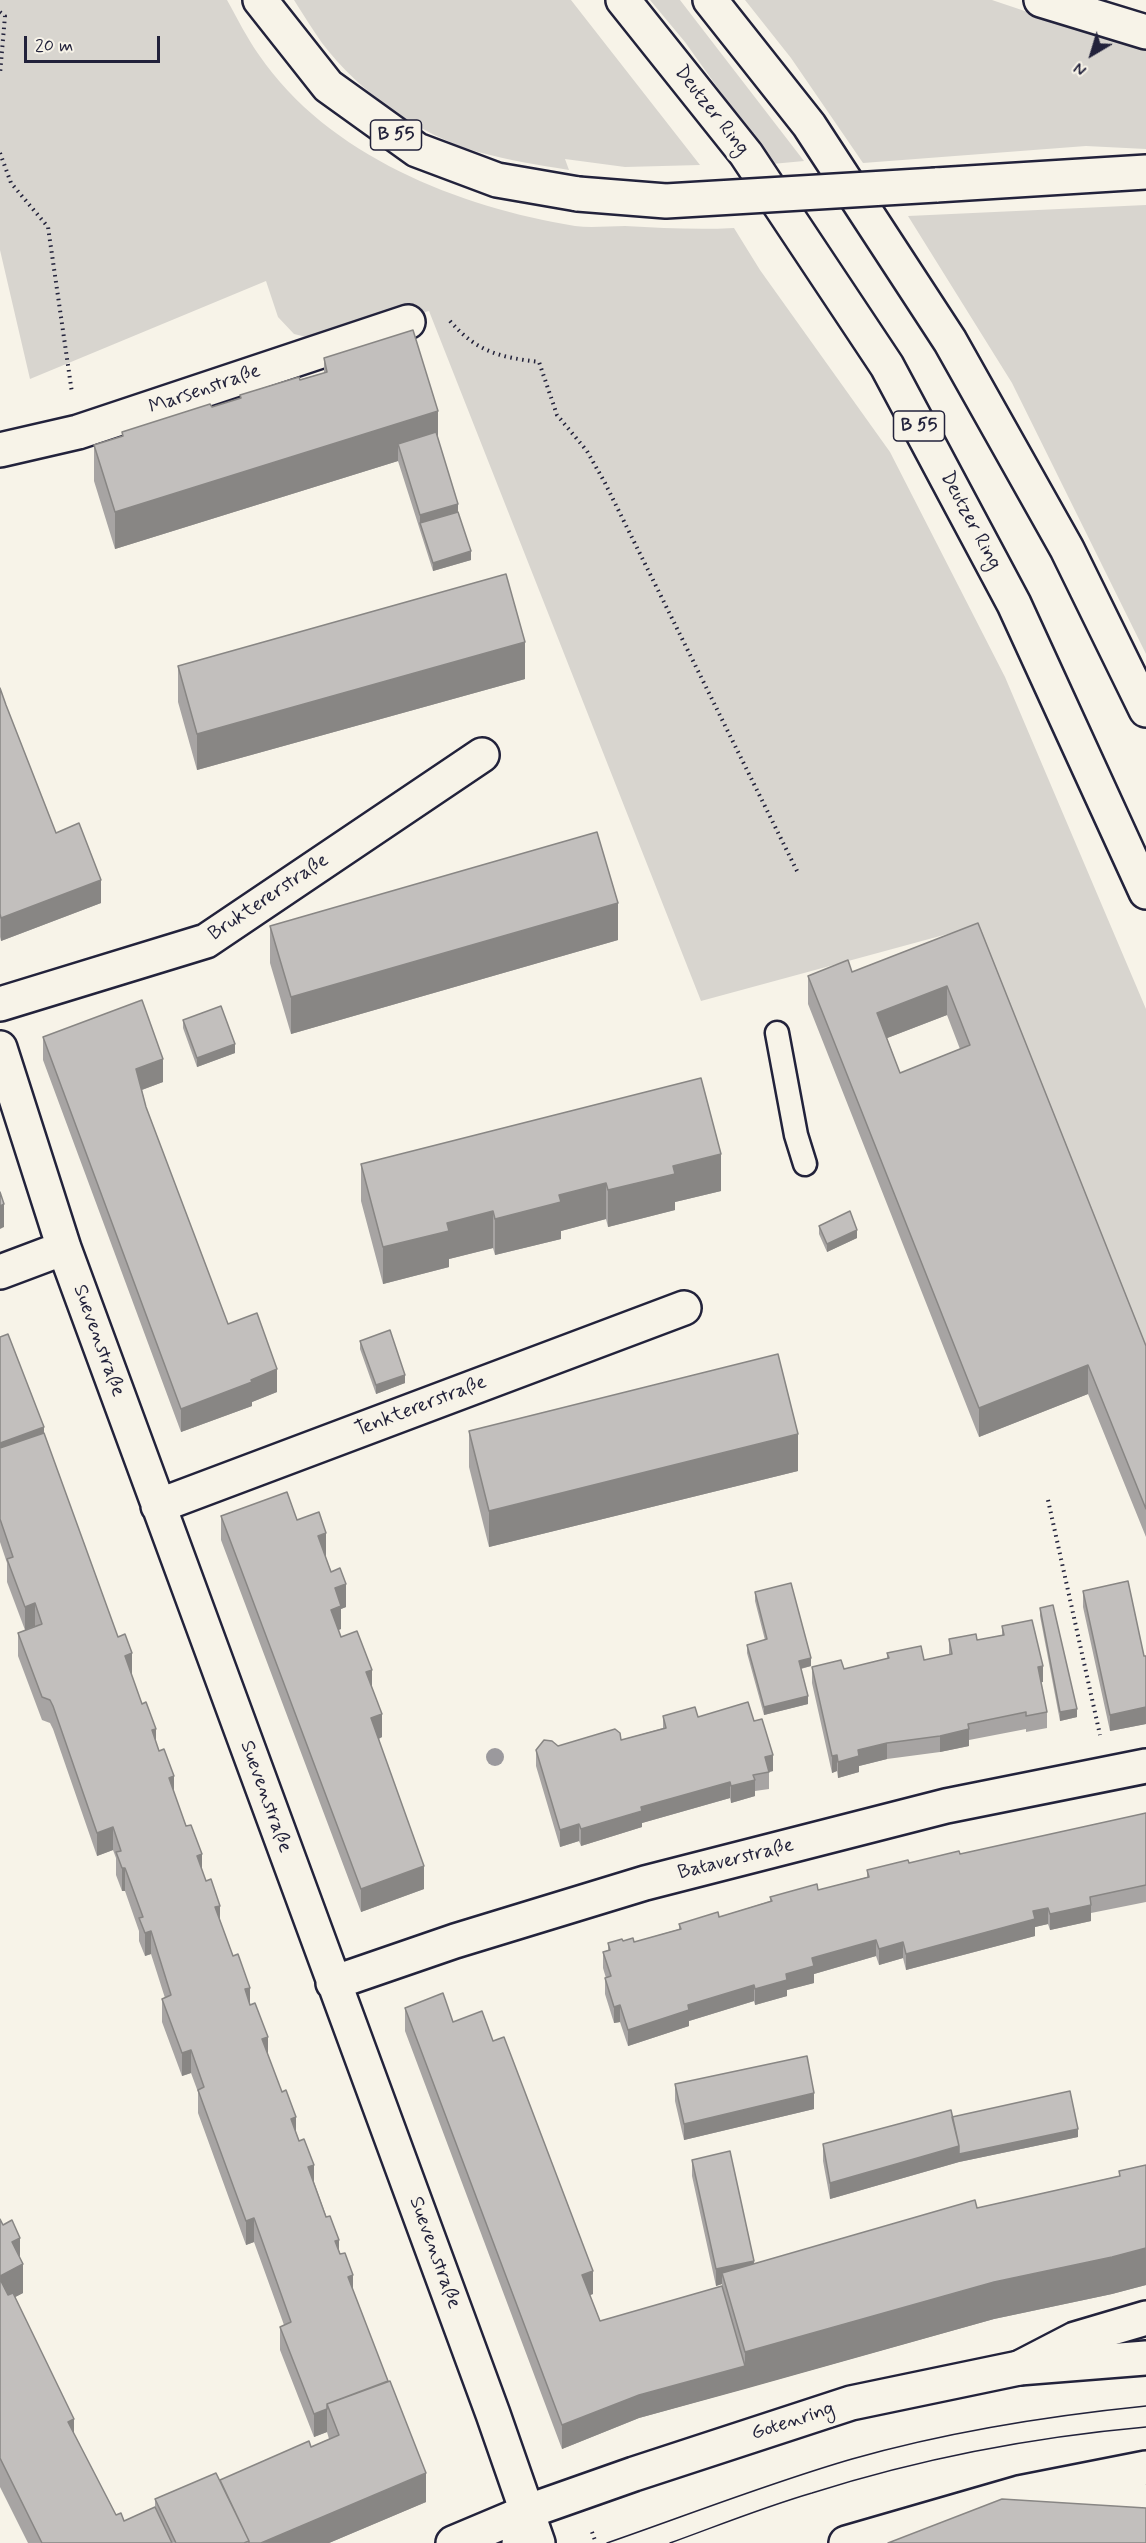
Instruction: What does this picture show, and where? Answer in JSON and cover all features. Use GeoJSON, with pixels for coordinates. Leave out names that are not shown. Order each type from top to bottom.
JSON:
{"type":"FeatureCollection","features":[{"type":"Feature","properties":{"kind":"main road","name":"B 55"},"geometry":{"type":"LineString","coordinates":[[260,0],[328,86],[417,150],[497,180],[578,194],[666,201],[1146,172]]}},
{"type":"Feature","properties":{"kind":"main road","name":"Deutzer Ring"},"geometry":{"type":"LineString","coordinates":[[623,0],[746,154],[887,366],[1014,604],[1146,892]]}},
{"type":"Feature","properties":{"kind":"main road"},"geometry":{"type":"LineString","coordinates":[[710,0],[809,125],[950,341],[1067,549],[1146,710]]}},
{"type":"Feature","properties":{"kind":"main road"},"geometry":{"type":"LineString","coordinates":[[1041,0],[1146,32]]}},
{"type":"Feature","properties":{"kind":"main road","name":"Marsenstraße"},"geometry":{"type":"LineString","coordinates":[[0,450],[78,432],[408,322]]}},
{"type":"Feature","properties":{"kind":"main road","name":"Bruktererstraße"},"geometry":{"type":"LineString","coordinates":[[0,1004],[206,941],[482,755]]}},
{"type":"Feature","properties":{"kind":"main road","name":"Suevenstraße"},"geometry":{"type":"LineString","coordinates":[[0,1048],[64,1248],[529,2511],[538,2543]]}},
{"type":"Feature","properties":{"kind":"main road"},"geometry":{"type":"LineString","coordinates":[[0,1272],[64,1248]]}},
{"type":"Feature","properties":{"kind":"main road","name":"Tenktererstraße"},"geometry":{"type":"LineString","coordinates":[[158,1506],[684,1308]]}},
{"type":"Feature","properties":{"kind":"main road","name":"Bataverstraße"},"geometry":{"type":"LineString","coordinates":[[333,1983],[455,1941],[645,1882],[946,1806],[1146,1766]]}},
{"type":"Feature","properties":{"kind":"main road"},"geometry":{"type":"LineString","coordinates":[[1020,2368],[1075,2339],[1146,2318]]}},
{"type":"Feature","properties":{"kind":"main road","name":"Gotenring"},"geometry":{"type":"LineString","coordinates":[[453,2543],[529,2511],[851,2403],[1020,2368],[1146,2358]]}},
{"type":"Feature","properties":{"kind":"main road"},"geometry":{"type":"LineString","coordinates":[[846,2543],[1019,2493],[1146,2468]]}},
{"type":"Feature","properties":{"kind":"main road"},"geometry":{"type":"LineString","coordinates":[[1019,2493],[1146,2501]]}},
{"type":"Feature","properties":{"kind":"main road"},"geometry":{"type":"LineString","coordinates":[[519,2543],[529,2511]]}},
{"type":"Feature","properties":{"kind":"lane"},"geometry":{"type":"LineString","coordinates":[[777,1033],[796,1136],[805,1164]]}},
{"type":"Feature","properties":{"kind":"path"},"geometry":{"type":"LineString","coordinates":[[0,12],[5,16],[0,74]]}},
{"type":"Feature","properties":{"kind":"path"},"geometry":{"type":"LineString","coordinates":[[0,153],[11,183],[48,227],[78,432]]}},
{"type":"Feature","properties":{"kind":"path"},"geometry":{"type":"LineString","coordinates":[[408,322],[440,310],[459,332],[482,349],[504,358],[539,362],[557,415],[587,451],[605,483],[797,871]]}},
{"type":"Feature","properties":{"kind":"path"},"geometry":{"type":"LineString","coordinates":[[1048,1500],[1108,1774]]}},
{"type":"Feature","properties":{"kind":"shaded area"},"geometry":{"type":"Polygon","coordinates":[[[0,0],[227,0],[259,55],[288,91],[321,122],[359,148],[399,171],[442,190],[486,205],[575,226],[734,228],[760,270],[890,452],[1005,677],[1146,1009],[1146,1351],[977,926],[701,1001],[429,311],[319,340],[294,334],[278,317],[266,281],[30,379],[0,250],[0,0]]]}},
{"type":"Feature","properties":{"kind":"shaded area"},"geometry":{"type":"Polygon","coordinates":[[[294,0],[571,0],[700,165],[625,167],[565,159],[569,170],[478,152],[456,144],[412,123],[372,95],[322,43],[294,0]]]}},
{"type":"Feature","properties":{"kind":"shaded area"},"geometry":{"type":"Polygon","coordinates":[[[650,0],[680,0],[804,161],[772,164],[685,42],[650,0]]]}},
{"type":"Feature","properties":{"kind":"shaded area"},"geometry":{"type":"Polygon","coordinates":[[[745,0],[992,0],[1102,37],[1146,47],[1146,149],[1086,146],[863,163],[791,58],[745,0]]]}},
{"type":"Feature","properties":{"kind":"shaded area"},"geometry":{"type":"Polygon","coordinates":[[[1146,205],[1146,654],[1012,383],[908,216],[1146,205]]]}},
{"type":"Feature","properties":{"kind":"building"},"geometry":{"type":"Polygon","coordinates":[[[413,330],[438,411],[115,512],[94,445],[123,436],[122,432],[210,404],[212,407],[241,398],[240,395],[299,377],[300,380],[327,372],[324,358],[413,330]]]}},
{"type":"Feature","properties":{"kind":"building"},"geometry":{"type":"Polygon","coordinates":[[[436,432],[458,504],[420,515],[398,444],[436,432]]]}},
{"type":"Feature","properties":{"kind":"building"},"geometry":{"type":"Polygon","coordinates":[[[458,512],[471,551],[433,563],[420,523],[458,512]]]}},
{"type":"Feature","properties":{"kind":"building"},"geometry":{"type":"Polygon","coordinates":[[[506,574],[525,642],[197,734],[178,666],[506,574]]]}},
{"type":"Feature","properties":{"kind":"building"},"geometry":{"type":"Polygon","coordinates":[[[0,688],[56,833],[79,823],[101,880],[1,918],[0,914],[0,688]]]}},
{"type":"Feature","properties":{"kind":"building"},"geometry":{"type":"Polygon","coordinates":[[[597,832],[618,903],[291,997],[270,926],[597,832]]]}},
{"type":"Feature","properties":{"kind":"building"},"geometry":{"type":"Polygon","coordinates":[[[978,923],[1146,1346],[1146,1509],[1088,1365],[979,1408],[808,976],[848,960],[852,972],[978,923]],[[947,986],[877,1013],[900,1073],[970,1045],[947,986]]]}},
{"type":"Feature","properties":{"kind":"building"},"geometry":{"type":"Polygon","coordinates":[[[142,1000],[163,1059],[136,1069],[146,1107],[228,1324],[257,1313],[277,1369],[251,1380],[252,1382],[181,1409],[43,1037],[142,1000]]]}},
{"type":"Feature","properties":{"kind":"building"},"geometry":{"type":"Polygon","coordinates":[[[221,1006],[235,1044],[197,1058],[183,1020],[221,1006]]]}},
{"type":"Feature","properties":{"kind":"building"},"geometry":{"type":"Polygon","coordinates":[[[701,1078],[721,1154],[673,1166],[675,1174],[608,1190],[606,1183],[559,1195],[561,1202],[495,1219],[493,1211],[447,1223],[449,1231],[383,1247],[361,1164],[701,1078]]]}},
{"type":"Feature","properties":{"kind":"building"},"geometry":{"type":"Polygon","coordinates":[[[0,1192],[4,1204],[0,1206],[0,1192]]]}},
{"type":"Feature","properties":{"kind":"building"},"geometry":{"type":"Polygon","coordinates":[[[850,1211],[857,1230],[827,1244],[819,1226],[850,1211]]]}},
{"type":"Feature","properties":{"kind":"building"},"geometry":{"type":"Polygon","coordinates":[[[390,1330],[405,1375],[376,1385],[360,1341],[390,1330]]]}},
{"type":"Feature","properties":{"kind":"building"},"geometry":{"type":"Polygon","coordinates":[[[8,1334],[44,1427],[0,1443],[0,1337],[8,1334]]]}},
{"type":"Feature","properties":{"kind":"building"},"geometry":{"type":"Polygon","coordinates":[[[778,1354],[798,1434],[489,1511],[469,1431],[778,1354]]]}},
{"type":"Feature","properties":{"kind":"building"},"geometry":{"type":"Polygon","coordinates":[[[44,1433],[118,1637],[125,1634],[132,1653],[125,1656],[142,1704],[146,1702],[156,1729],[152,1730],[159,1751],[164,1749],[174,1776],[169,1778],[186,1826],[191,1825],[202,1854],[197,1856],[206,1881],[211,1879],[220,1906],[215,1907],[233,1956],[238,1954],[250,1988],[245,1989],[250,2005],[255,2003],[268,2037],[262,2039],[282,2092],[286,2090],[296,2117],[291,2119],[299,2141],[304,2139],[314,2165],[308,2167],[326,2217],[330,2216],[339,2240],[335,2241],[340,2254],[345,2253],[353,2275],[348,2277],[388,2381],[327,2404],[327,2409],[314,2414],[280,2327],[291,2322],[254,2218],[246,2221],[198,2090],[204,2087],[191,2050],[182,2053],[162,1999],[171,1995],[151,1931],[145,1933],[139,1918],[143,1917],[125,1868],[122,1868],[116,1852],[121,1851],[113,1827],[97,1833],[53,1706],[50,1700],[42,1697],[18,1633],[42,1624],[35,1603],[25,1607],[7,1559],[13,1557],[0,1519],[0,1448],[44,1433]]]}},
{"type":"Feature","properties":{"kind":"building"},"geometry":{"type":"Polygon","coordinates":[[[287,1492],[297,1520],[319,1512],[326,1533],[318,1536],[331,1572],[340,1568],[346,1584],[335,1588],[341,1606],[331,1610],[341,1637],[357,1631],[372,1670],[366,1672],[382,1714],[371,1718],[424,1866],[361,1889],[221,1516],[287,1492]]]}},
{"type":"Feature","properties":{"kind":"building"},"geometry":{"type":"Polygon","coordinates":[[[1128,1581],[1144,1656],[1146,1656],[1146,1707],[1110,1715],[1083,1591],[1128,1581]]]}},
{"type":"Feature","properties":{"kind":"building"},"geometry":{"type":"Polygon","coordinates":[[[791,1583],[811,1658],[799,1661],[808,1696],[764,1707],[747,1645],[767,1639],[755,1592],[791,1583]]]}},
{"type":"Feature","properties":{"kind":"building"},"geometry":{"type":"Polygon","coordinates":[[[1053,1605],[1077,1709],[1060,1712],[1040,1608],[1053,1605]]]}},
{"type":"Feature","properties":{"kind":"building"},"geometry":{"type":"Polygon","coordinates":[[[1032,1620],[1043,1666],[1038,1667],[1047,1712],[1026,1716],[1026,1712],[968,1724],[969,1729],[940,1736],[887,1743],[858,1750],[859,1756],[838,1762],[837,1755],[832,1756],[812,1667],[841,1660],[844,1669],[889,1658],[887,1653],[921,1646],[924,1660],[952,1654],[949,1639],[976,1634],[977,1640],[1004,1635],[1002,1626],[1032,1620]]]}},
{"type":"Feature","properties":{"kind":"building"},"geometry":{"type":"Polygon","coordinates":[[[748,1702],[754,1721],[762,1719],[773,1755],[765,1757],[769,1772],[753,1775],[755,1780],[731,1786],[730,1782],[641,1807],[642,1811],[581,1829],[579,1824],[560,1830],[536,1750],[544,1740],[552,1741],[558,1746],[615,1729],[620,1733],[621,1740],[666,1728],[663,1716],[695,1707],[698,1717],[748,1702]]]}},
{"type":"Feature","properties":{"kind":"building"},"geometry":{"type":"Polygon","coordinates":[[[1146,1813],[1146,1885],[1090,1897],[1091,1905],[1050,1914],[1048,1908],[1033,1911],[1035,1919],[906,1954],[903,1942],[879,1949],[876,1940],[812,1958],[814,1966],[786,1974],[787,1980],[755,1989],[754,1985],[688,2005],[689,2010],[628,2030],[620,2005],[614,2007],[605,1978],[611,1976],[603,1952],[610,1950],[608,1943],[633,1938],[634,1942],[681,1929],[679,1924],[718,1912],[719,1917],[772,1901],[770,1897],[817,1884],[818,1890],[869,1877],[867,1870],[908,1860],[909,1863],[959,1851],[960,1854],[1146,1813]]]}},
{"type":"Feature","properties":{"kind":"building"},"geometry":{"type":"Polygon","coordinates":[[[443,1993],[453,2022],[482,2011],[493,2041],[504,2037],[593,2271],[582,2275],[600,2321],[722,2286],[745,2366],[639,2395],[562,2425],[405,2008],[443,1993]]]}},
{"type":"Feature","properties":{"kind":"building"},"geometry":{"type":"Polygon","coordinates":[[[807,2056],[814,2093],[684,2124],[675,2084],[807,2056]]]}},
{"type":"Feature","properties":{"kind":"building"},"geometry":{"type":"Polygon","coordinates":[[[1070,2091],[1078,2129],[959,2154],[952,2117],[1070,2091]]]}},
{"type":"Feature","properties":{"kind":"building"},"geometry":{"type":"Polygon","coordinates":[[[951,2110],[959,2146],[830,2183],[823,2144],[951,2110]]]}},
{"type":"Feature","properties":{"kind":"building"},"geometry":{"type":"Polygon","coordinates":[[[730,2151],[754,2261],[716,2269],[692,2160],[730,2151]]]}},
{"type":"Feature","properties":{"kind":"building"},"geometry":{"type":"Polygon","coordinates":[[[1146,2165],[1146,2248],[994,2282],[745,2352],[722,2273],[975,2200],[977,2208],[1120,2176],[1119,2171],[1146,2165]]]}},
{"type":"Feature","properties":{"kind":"building"},"geometry":{"type":"Polygon","coordinates":[[[0,2219],[3,2225],[12,2220],[20,2238],[12,2242],[23,2264],[0,2276],[0,2219]]]}},
{"type":"Feature","properties":{"kind":"building"},"geometry":{"type":"Polygon","coordinates":[[[0,2279],[8,2295],[13,2293],[74,2419],[68,2422],[116,2515],[121,2513],[124,2521],[155,2507],[172,2543],[42,2543],[0,2458],[0,2279]]]}},
{"type":"Feature","properties":{"kind":"building"},"geometry":{"type":"Polygon","coordinates":[[[390,2381],[426,2473],[261,2543],[249,2543],[220,2480],[309,2441],[311,2447],[339,2435],[327,2404],[390,2381]]]}},
{"type":"Feature","properties":{"kind":"building"},"geometry":{"type":"Polygon","coordinates":[[[216,2473],[249,2541],[244,2543],[176,2543],[155,2499],[216,2473]]]}},
{"type":"Feature","properties":{"kind":"building"},"geometry":{"type":"Polygon","coordinates":[[[1002,2499],[1146,2508],[1146,2543],[888,2543],[1002,2499]]]}},
{"type":"Feature","properties":{"kind":"tram line"},"geometry":{"type":"LineString","coordinates":[[607,2543],[790,2478],[888,2449],[998,2426],[1146,2406]]}},
{"type":"Feature","properties":{"kind":"tram line"},"geometry":{"type":"LineString","coordinates":[[670,2543],[794,2498],[935,2460],[1019,2443],[1146,2427]]}}]}
